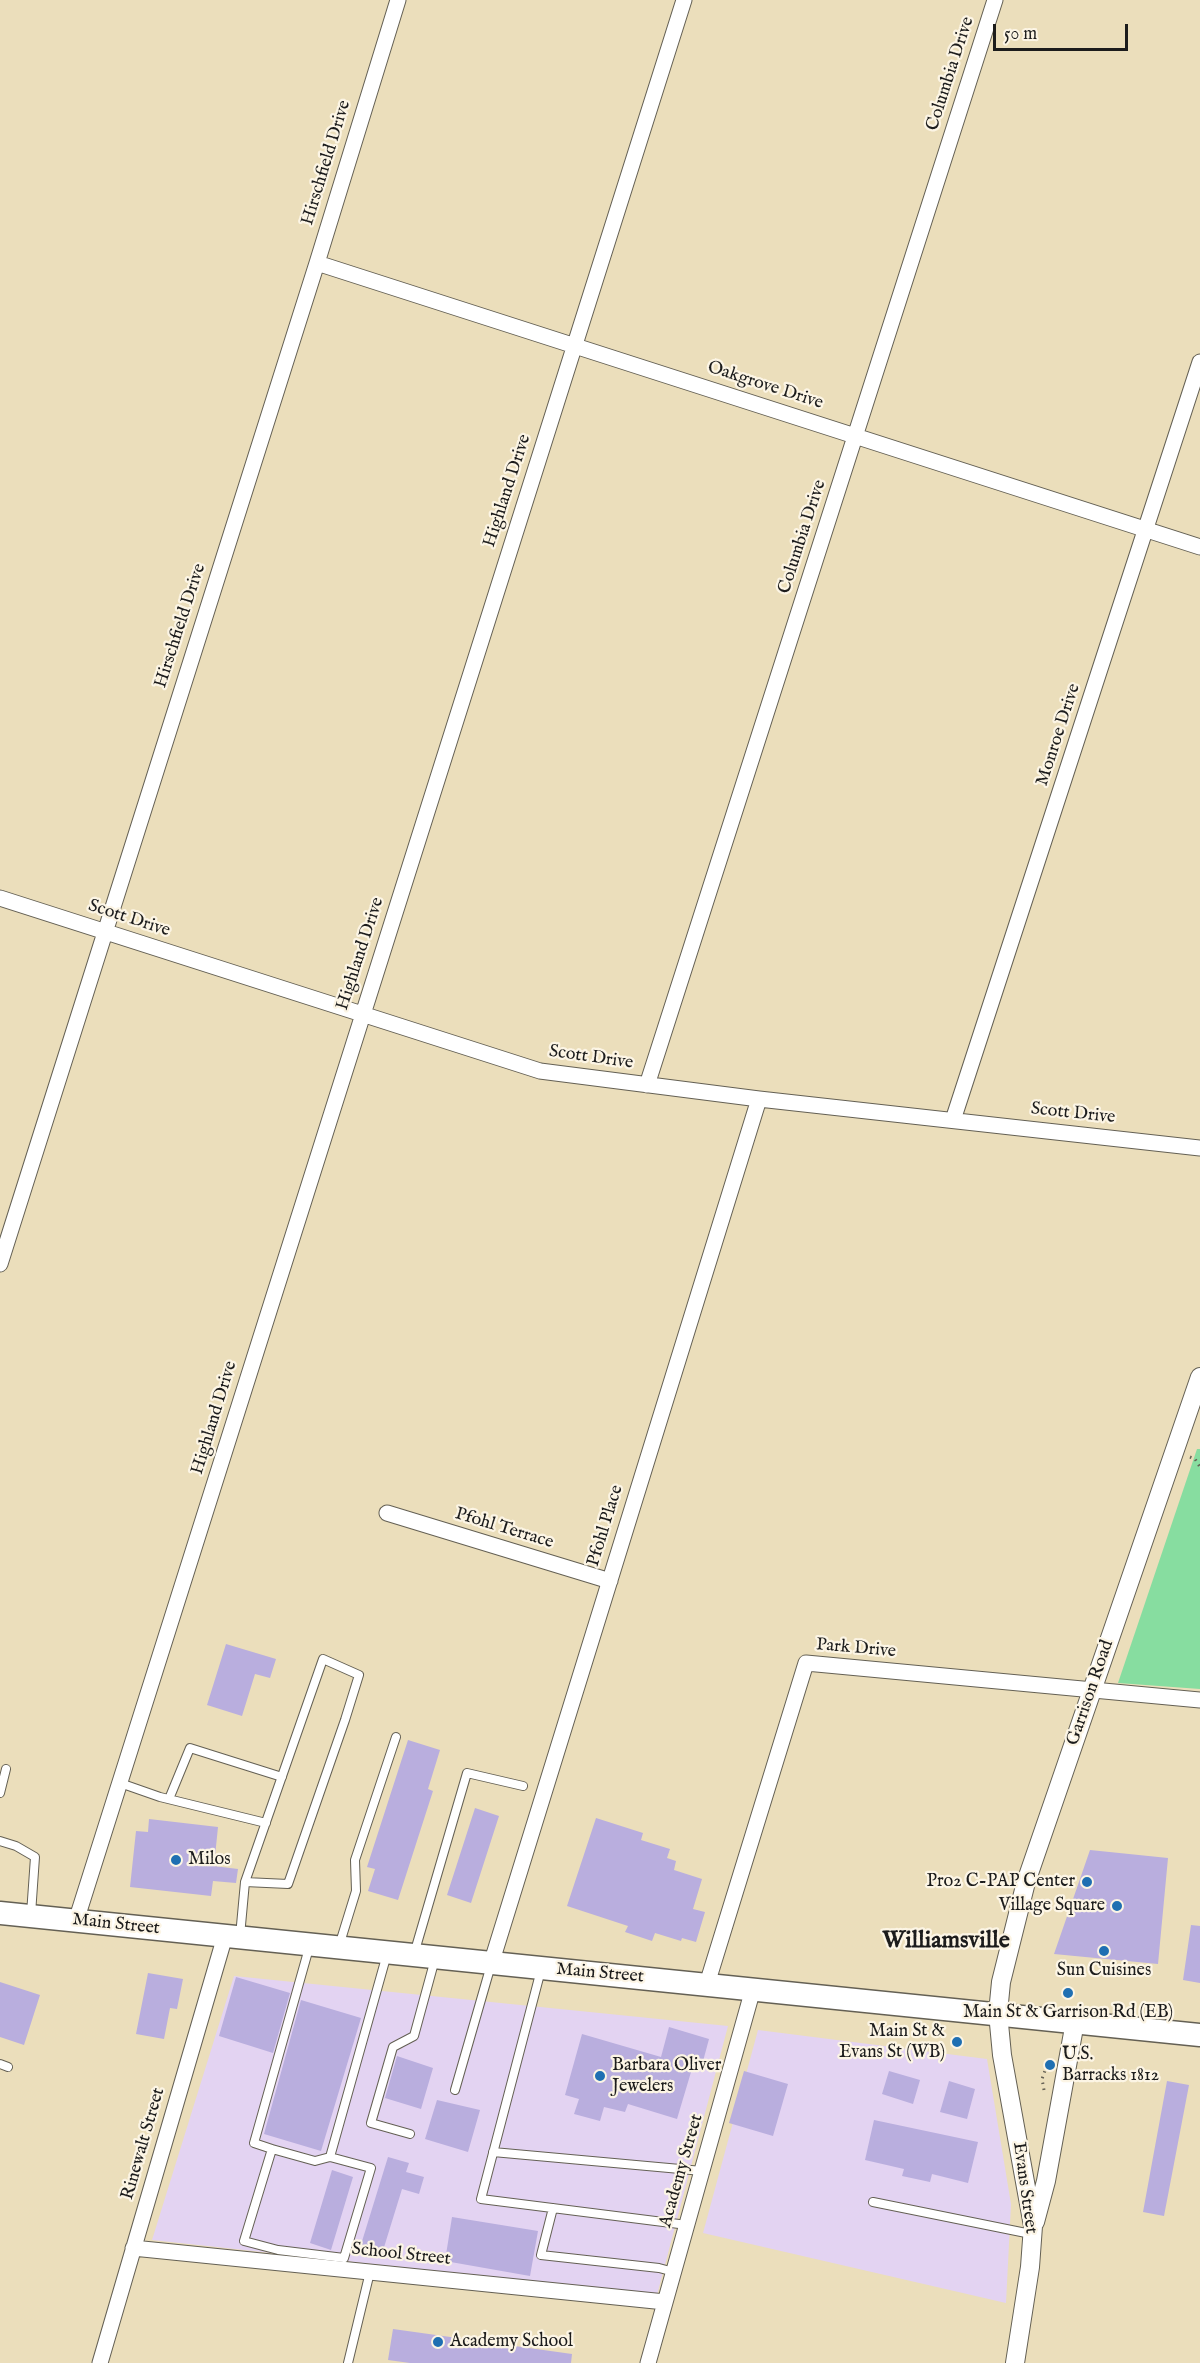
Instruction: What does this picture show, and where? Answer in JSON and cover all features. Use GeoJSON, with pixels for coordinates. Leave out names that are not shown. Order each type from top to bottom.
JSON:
{"type":"FeatureCollection","features":[{"type":"Feature","properties":{"kind":"main road","name":"Main Street"},"geometry":{"type":"LineString","coordinates":[[0,1913],[1200,2035]]}},
{"type":"Feature","properties":{"kind":"street","name":"Hirschfield Drive"},"geometry":{"type":"LineString","coordinates":[[0,1264],[398,0]]}},
{"type":"Feature","properties":{"kind":"street","name":"Highland Drive"},"geometry":{"type":"LineString","coordinates":[[76,1921],[684,0]]}},
{"type":"Feature","properties":{"kind":"street","name":"Columbia Drive"},"geometry":{"type":"LineString","coordinates":[[647,1085],[995,0]]}},
{"type":"Feature","properties":{"kind":"street","name":"Oakgrove Drive"},"geometry":{"type":"LineString","coordinates":[[317,263],[575,344],[1200,547]]}},
{"type":"Feature","properties":{"kind":"street","name":"Monroe Drive"},"geometry":{"type":"LineString","coordinates":[[953,1120],[1200,362]]}},
{"type":"Feature","properties":{"kind":"street","name":"Scott Drive"},"geometry":{"type":"LineString","coordinates":[[0,898],[540,1071],[759,1099],[1200,1148]]}},
{"type":"Feature","properties":{"kind":"street","name":"Pfohl Place"},"geometry":{"type":"LineString","coordinates":[[491,1964],[759,1099]]}},
{"type":"Feature","properties":{"kind":"street","name":"Garrison Road"},"geometry":{"type":"LineString","coordinates":[[998,2013],[1003,1972],[1023,1892],[1200,1377]]}},
{"type":"Feature","properties":{"kind":"street","name":"Pfohl Terrace"},"geometry":{"type":"LineString","coordinates":[[387,1513],[610,1581]]}},
{"type":"Feature","properties":{"kind":"street","name":"Park Drive"},"geometry":{"type":"LineString","coordinates":[[707,1984],[806,1663],[1200,1700]]}},
{"type":"Feature","properties":{"kind":"street","name":"Rinewalt Street"},"geometry":{"type":"LineString","coordinates":[[100,2363],[133,2248],[232,1937]]}},
{"type":"Feature","properties":{"kind":"street","name":"Academy Street"},"geometry":{"type":"LineString","coordinates":[[648,2363],[753,1989]]}},
{"type":"Feature","properties":{"kind":"street","name":"Evans Street"},"geometry":{"type":"LineString","coordinates":[[998,2013],[1002,2055],[1033,2230],[1030,2267],[1015,2363]]}},
{"type":"Feature","properties":{"kind":"street"},"geometry":{"type":"LineString","coordinates":[[1033,2230],[1046,2181],[1075,2022]]}},
{"type":"Feature","properties":{"kind":"street","name":"School Street"},"geometry":{"type":"LineString","coordinates":[[133,2248],[665,2302]]}},
{"type":"Feature","properties":{"kind":"lane"},"geometry":{"type":"LineString","coordinates":[[232,1937],[245,1882],[323,1659],[359,1675],[288,1884],[245,1882]]}},
{"type":"Feature","properties":{"kind":"lane"},"geometry":{"type":"LineString","coordinates":[[338,1948],[357,1891],[355,1860],[396,1737]]}},
{"type":"Feature","properties":{"kind":"lane"},"geometry":{"type":"LineString","coordinates":[[170,1799],[189,1748],[282,1778]]}},
{"type":"Feature","properties":{"kind":"lane"},"geometry":{"type":"LineString","coordinates":[[0,1793],[6,1769]]}},
{"type":"Feature","properties":{"kind":"lane"},"geometry":{"type":"LineString","coordinates":[[410,2134],[371,2123],[393,2047],[414,2036],[424,1957],[468,1773],[524,1786]]}},
{"type":"Feature","properties":{"kind":"lane"},"geometry":{"type":"LineString","coordinates":[[120,1783],[170,1799],[266,1823]]}},
{"type":"Feature","properties":{"kind":"lane"},"geometry":{"type":"LineString","coordinates":[[0,1841],[16,1846],[35,1857],[31,1916]]}},
{"type":"Feature","properties":{"kind":"lane"},"geometry":{"type":"LineString","coordinates":[[272,2149],[244,2241],[278,2250],[344,2258],[371,2168],[330,2157],[315,2161],[254,2143],[310,1945]]}},
{"type":"Feature","properties":{"kind":"lane"},"geometry":{"type":"LineString","coordinates":[[330,2157],[387,1953]]}},
{"type":"Feature","properties":{"kind":"lane"},"geometry":{"type":"LineString","coordinates":[[455,2090],[491,1964]]}},
{"type":"Feature","properties":{"kind":"lane"},"geometry":{"type":"LineString","coordinates":[[542,1969],[481,2199],[687,2225]]}},
{"type":"Feature","properties":{"kind":"lane"},"geometry":{"type":"LineString","coordinates":[[493,2152],[702,2171]]}},
{"type":"Feature","properties":{"kind":"lane"},"geometry":{"type":"LineString","coordinates":[[873,2202],[1033,2230]]}},
{"type":"Feature","properties":{"kind":"lane"},"geometry":{"type":"LineString","coordinates":[[554,2208],[541,2255],[659,2268],[674,2272]]}},
{"type":"Feature","properties":{"kind":"lane"},"geometry":{"type":"LineString","coordinates":[[348,2363],[370,2272]]}},
{"type":"Feature","properties":{"kind":"path"},"geometry":{"type":"LineString","coordinates":[[1044,2090],[1042,2079],[1049,2060]]}},
{"type":"Feature","properties":{"kind":"shaded area"},"geometry":{"type":"Polygon","coordinates":[[[234,1976],[728,2026],[657,2295],[152,2240],[234,1976]]]}},
{"type":"Feature","properties":{"kind":"shaded area"},"geometry":{"type":"Polygon","coordinates":[[[758,2030],[987,2059],[1011,2204],[1006,2303],[703,2233],[758,2030]]]}},
{"type":"Feature","properties":{"kind":"green space"},"geometry":{"type":"Polygon","coordinates":[[[1197,1449],[1200,1449],[1200,1689],[1118,1683],[1197,1449]]]}},
{"type":"Feature","properties":{"kind":"building"},"geometry":{"type":"Polygon","coordinates":[[[226,1644],[276,1659],[270,1678],[255,1674],[242,1716],[207,1705],[226,1644]]]}},
{"type":"Feature","properties":{"kind":"building"},"geometry":{"type":"Polygon","coordinates":[[[408,1740],[440,1750],[428,1789],[433,1791],[398,1900],[368,1891],[375,1869],[367,1867],[408,1740]]]}},
{"type":"Feature","properties":{"kind":"building"},"geometry":{"type":"Polygon","coordinates":[[[475,1808],[499,1816],[471,1903],[447,1895],[475,1808]]]}},
{"type":"Feature","properties":{"kind":"building"},"geometry":{"type":"Polygon","coordinates":[[[596,1818],[643,1833],[641,1840],[670,1849],[667,1858],[676,1861],[674,1870],[702,1879],[693,1909],[705,1912],[696,1942],[682,1938],[681,1941],[655,1933],[652,1941],[625,1932],[628,1926],[567,1906],[596,1818]]]}},
{"type":"Feature","properties":{"kind":"building"},"geometry":{"type":"Polygon","coordinates":[[[149,1819],[218,1827],[214,1866],[238,1869],[236,1883],[213,1881],[211,1896],[130,1887],[136,1831],[148,1832],[149,1819]]]}},
{"type":"Feature","properties":{"kind":"building","name":"Village Square"},"geometry":{"type":"Polygon","coordinates":[[[1090,1850],[1168,1858],[1158,1964],[1054,1954],[1090,1850]]]}},
{"type":"Feature","properties":{"kind":"building"},"geometry":{"type":"Polygon","coordinates":[[[1191,1925],[1200,1926],[1200,1983],[1183,1980],[1191,1925]]]}},
{"type":"Feature","properties":{"kind":"building"},"geometry":{"type":"Polygon","coordinates":[[[148,1973],[183,1979],[177,2009],[170,2008],[164,2039],[136,2034],[148,1973]]]}},
{"type":"Feature","properties":{"kind":"building"},"geometry":{"type":"Polygon","coordinates":[[[236,1977],[290,1993],[273,2053],[219,2036],[236,1977]]]}},
{"type":"Feature","properties":{"kind":"building"},"geometry":{"type":"Polygon","coordinates":[[[0,1982],[40,1995],[24,2045],[0,2037],[0,1982]]]}},
{"type":"Feature","properties":{"kind":"building"},"geometry":{"type":"Polygon","coordinates":[[[301,2000],[361,2018],[321,2151],[264,2134],[301,2000]]]}},
{"type":"Feature","properties":{"kind":"building"},"geometry":{"type":"Polygon","coordinates":[[[669,2027],[709,2039],[702,2065],[694,2062],[677,2119],[628,2104],[625,2112],[604,2107],[600,2121],[574,2114],[579,2099],[565,2095],[582,2034],[661,2057],[669,2027]]]}},
{"type":"Feature","properties":{"kind":"building"},"geometry":{"type":"Polygon","coordinates":[[[397,2056],[433,2068],[421,2109],[385,2098],[397,2056]]]}},
{"type":"Feature","properties":{"kind":"building"},"geometry":{"type":"Polygon","coordinates":[[[744,2071],[788,2084],[773,2136],[729,2123],[744,2071]]]}},
{"type":"Feature","properties":{"kind":"building"},"geometry":{"type":"Polygon","coordinates":[[[889,2071],[920,2080],[913,2104],[882,2094],[889,2071]]]}},
{"type":"Feature","properties":{"kind":"building"},"geometry":{"type":"Polygon","coordinates":[[[949,2081],[975,2089],[967,2119],[940,2112],[949,2081]]]}},
{"type":"Feature","properties":{"kind":"building"},"geometry":{"type":"Polygon","coordinates":[[[1167,2081],[1189,2085],[1164,2216],[1143,2212],[1167,2081]]]}},
{"type":"Feature","properties":{"kind":"building"},"geometry":{"type":"Polygon","coordinates":[[[437,2100],[480,2110],[468,2152],[425,2139],[437,2100]]]}},
{"type":"Feature","properties":{"kind":"building"},"geometry":{"type":"Polygon","coordinates":[[[874,2120],[978,2142],[968,2183],[932,2174],[930,2182],[902,2176],[904,2169],[865,2160],[874,2120]]]}},
{"type":"Feature","properties":{"kind":"building"},"geometry":{"type":"Polygon","coordinates":[[[388,2157],[409,2163],[406,2172],[424,2177],[419,2194],[402,2189],[381,2257],[359,2251],[388,2157]]]}},
{"type":"Feature","properties":{"kind":"building"},"geometry":{"type":"Polygon","coordinates":[[[332,2170],[353,2177],[331,2250],[310,2243],[332,2170]]]}},
{"type":"Feature","properties":{"kind":"building"},"geometry":{"type":"Polygon","coordinates":[[[452,2217],[538,2231],[530,2276],[445,2261],[452,2217]]]}},
{"type":"Feature","properties":{"kind":"building","name":"Academy School"},"geometry":{"type":"Polygon","coordinates":[[[393,2329],[572,2354],[571,2363],[410,2363],[388,2360],[393,2329]]]}},
{"type":"Feature","properties":{"kind":"place","name":"Milos"},"geometry":{"type":"Point","coordinates":[176,1860]}},
{"type":"Feature","properties":{"kind":"place","name":"Pro2 C-PAP Center"},"geometry":{"type":"Point","coordinates":[1087,1882]}},
{"type":"Feature","properties":{"kind":"place","name":"Village Square"},"geometry":{"type":"Point","coordinates":[1117,1906]}},
{"type":"Feature","properties":{"kind":"place","name":"Sun Cuisines"},"geometry":{"type":"Point","coordinates":[1104,1951]}},
{"type":"Feature","properties":{"kind":"place","name":"Main St & Garrison Rd (EB)"},"geometry":{"type":"Point","coordinates":[1068,1993]}},
{"type":"Feature","properties":{"kind":"place","name":"Main St & Evans St (WB)"},"geometry":{"type":"Point","coordinates":[957,2042]}},
{"type":"Feature","properties":{"kind":"place","name":"U.S. Barracks 1812"},"geometry":{"type":"Point","coordinates":[1050,2065]}},
{"type":"Feature","properties":{"kind":"place","name":"Barbara Oliver Jewelers"},"geometry":{"type":"Point","coordinates":[600,2076]}},
{"type":"Feature","properties":{"kind":"place","name":"Academy School"},"geometry":{"type":"Point","coordinates":[438,2342]}},
{"type":"Feature","properties":{"kind":"district","name":"Williamsville"},"geometry":{"type":"Point","coordinates":[946,1942]}}]}
